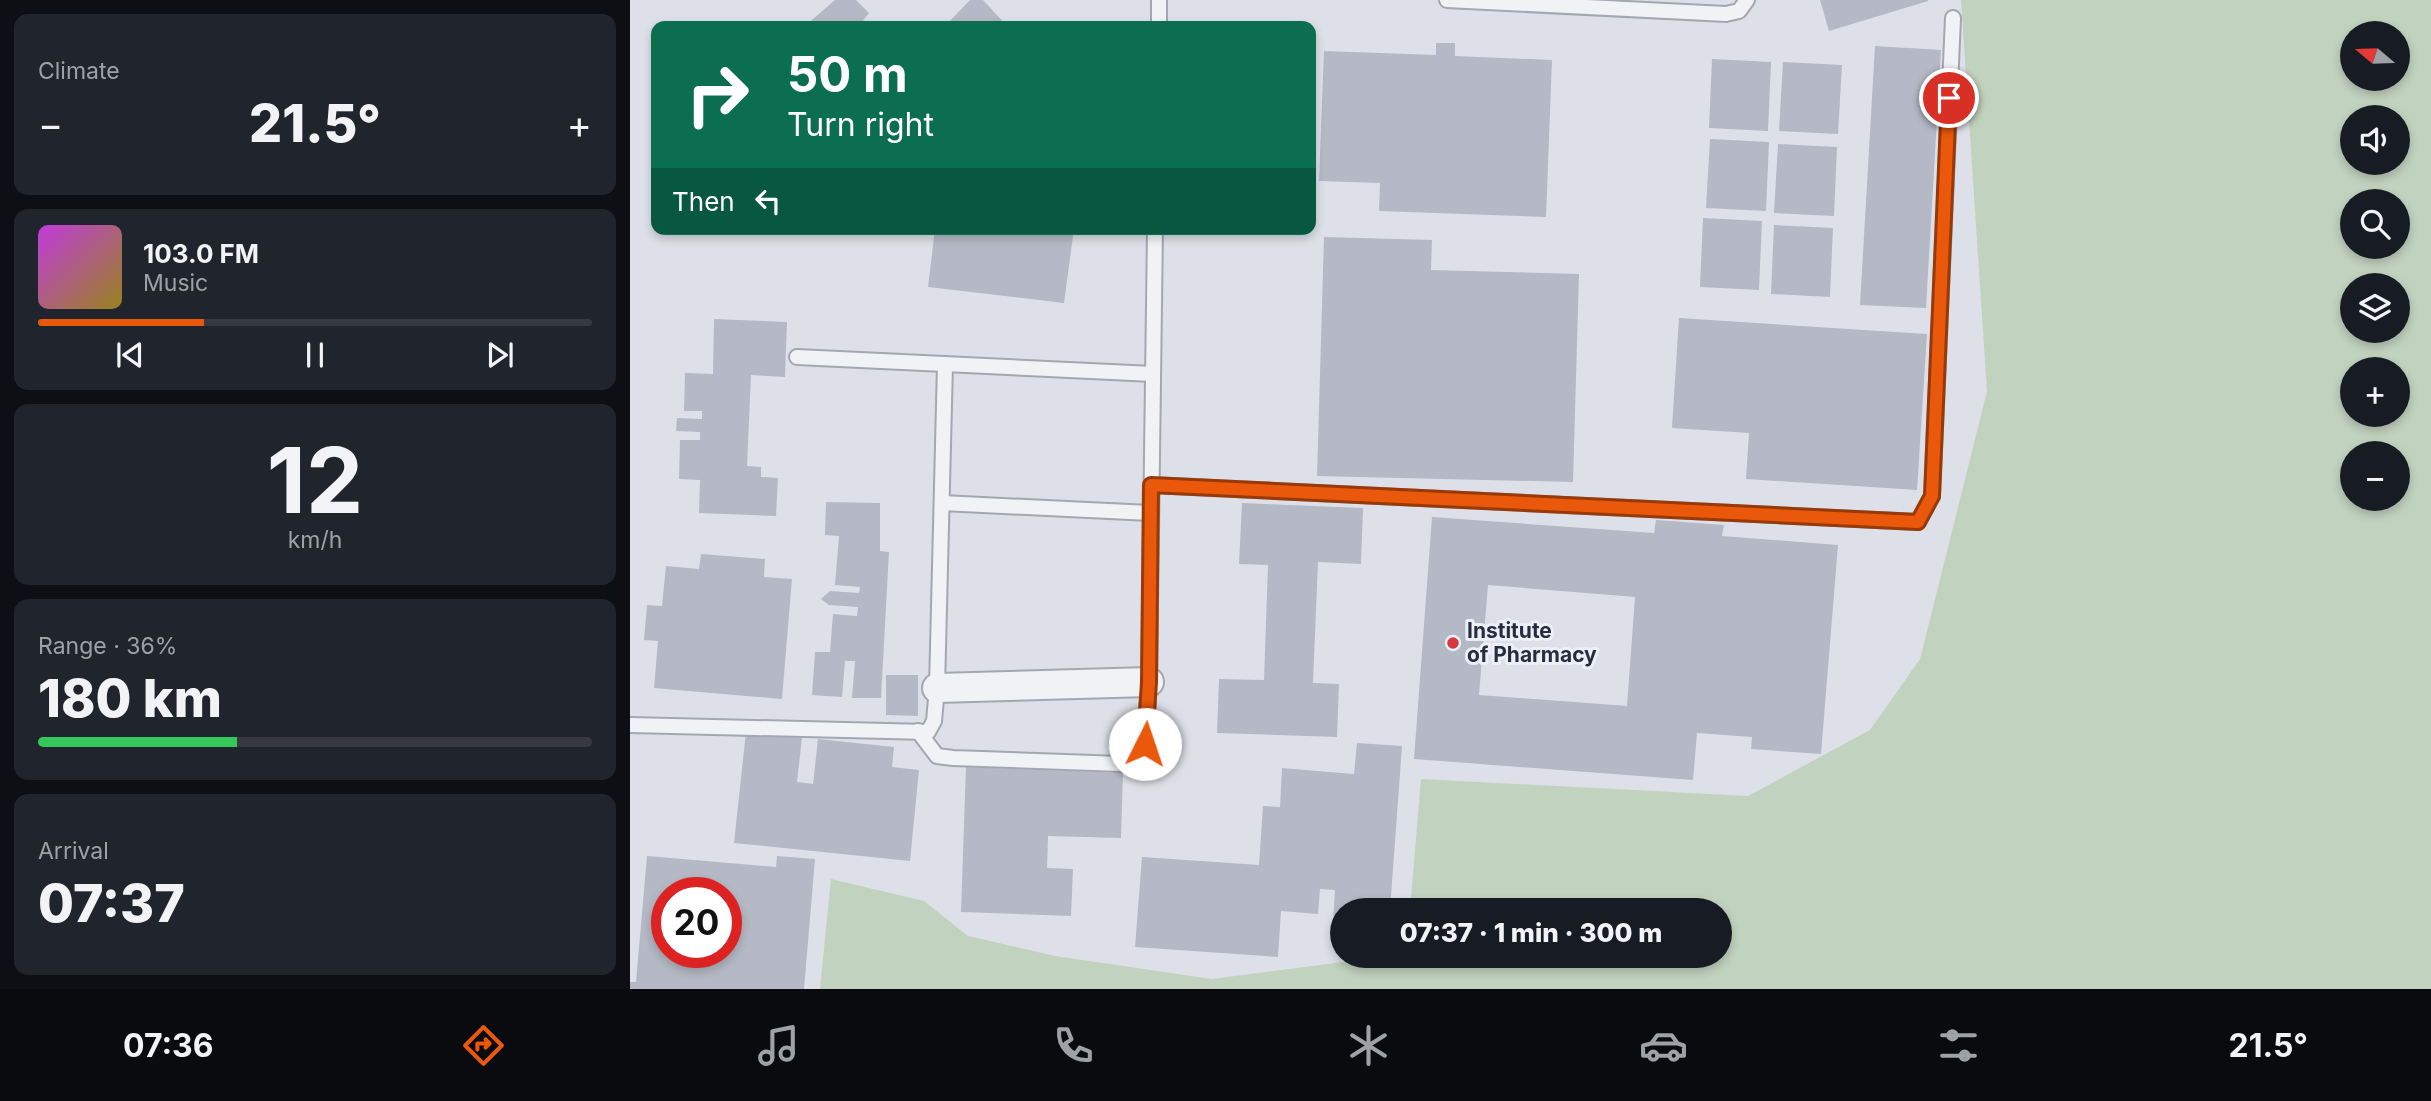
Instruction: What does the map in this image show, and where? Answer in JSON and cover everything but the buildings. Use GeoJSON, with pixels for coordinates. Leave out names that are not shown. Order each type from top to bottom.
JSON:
{"type":"FeatureCollection","features":[{"type":"Feature","properties":{"kind":"street"},"geometry":{"type":"LineString","coordinates":[[937,688],[1149,682]]}},
{"type":"Feature","properties":{"kind":"lane"},"geometry":{"type":"LineString","coordinates":[[1159,0],[1159,21]]}},
{"type":"Feature","properties":{"kind":"lane"},"geometry":{"type":"LineString","coordinates":[[1447,0],[1727,14],[1739,11],[1747,0]]}},
{"type":"Feature","properties":{"kind":"lane"},"geometry":{"type":"LineString","coordinates":[[1151,485],[1918,522],[1932,496],[1953,18]]}},
{"type":"Feature","properties":{"kind":"lane"},"geometry":{"type":"LineString","coordinates":[[918,731],[937,756],[945,757],[1121,764],[1134,761],[1145,744],[1149,682],[1155,235]]}},
{"type":"Feature","properties":{"kind":"lane"},"geometry":{"type":"LineString","coordinates":[[797,357],[1153,374]]}},
{"type":"Feature","properties":{"kind":"lane"},"geometry":{"type":"LineString","coordinates":[[630,725],[928,732],[934,721],[937,688],[945,364]]}},
{"type":"Feature","properties":{"kind":"lane"},"geometry":{"type":"LineString","coordinates":[[942,503],[1150,513]]}},
{"type":"Feature","properties":{"kind":"green space"},"geometry":{"type":"Polygon","coordinates":[[[1961,0],[2431,0],[2431,989],[820,989],[831,879],[924,901],[968,936],[1055,956],[1212,979],[1330,964],[1330,968],[1732,968],[1732,898],[1411,898],[1421,779],[1748,796],[1870,730],[1920,659],[1987,391],[1961,0]]]}},
{"type":"Feature","properties":{"kind":"place","name":"Institute of Pharmacy"},"geometry":{"type":"Point","coordinates":[1453,643]}},
{"type":"Feature","properties":{"kind":"route"},"geometry":{"type":"LineString","coordinates":[[1145,744],[1149,682],[1151,485],[1918,522],[1932,496],[1949,98]]}}]}
